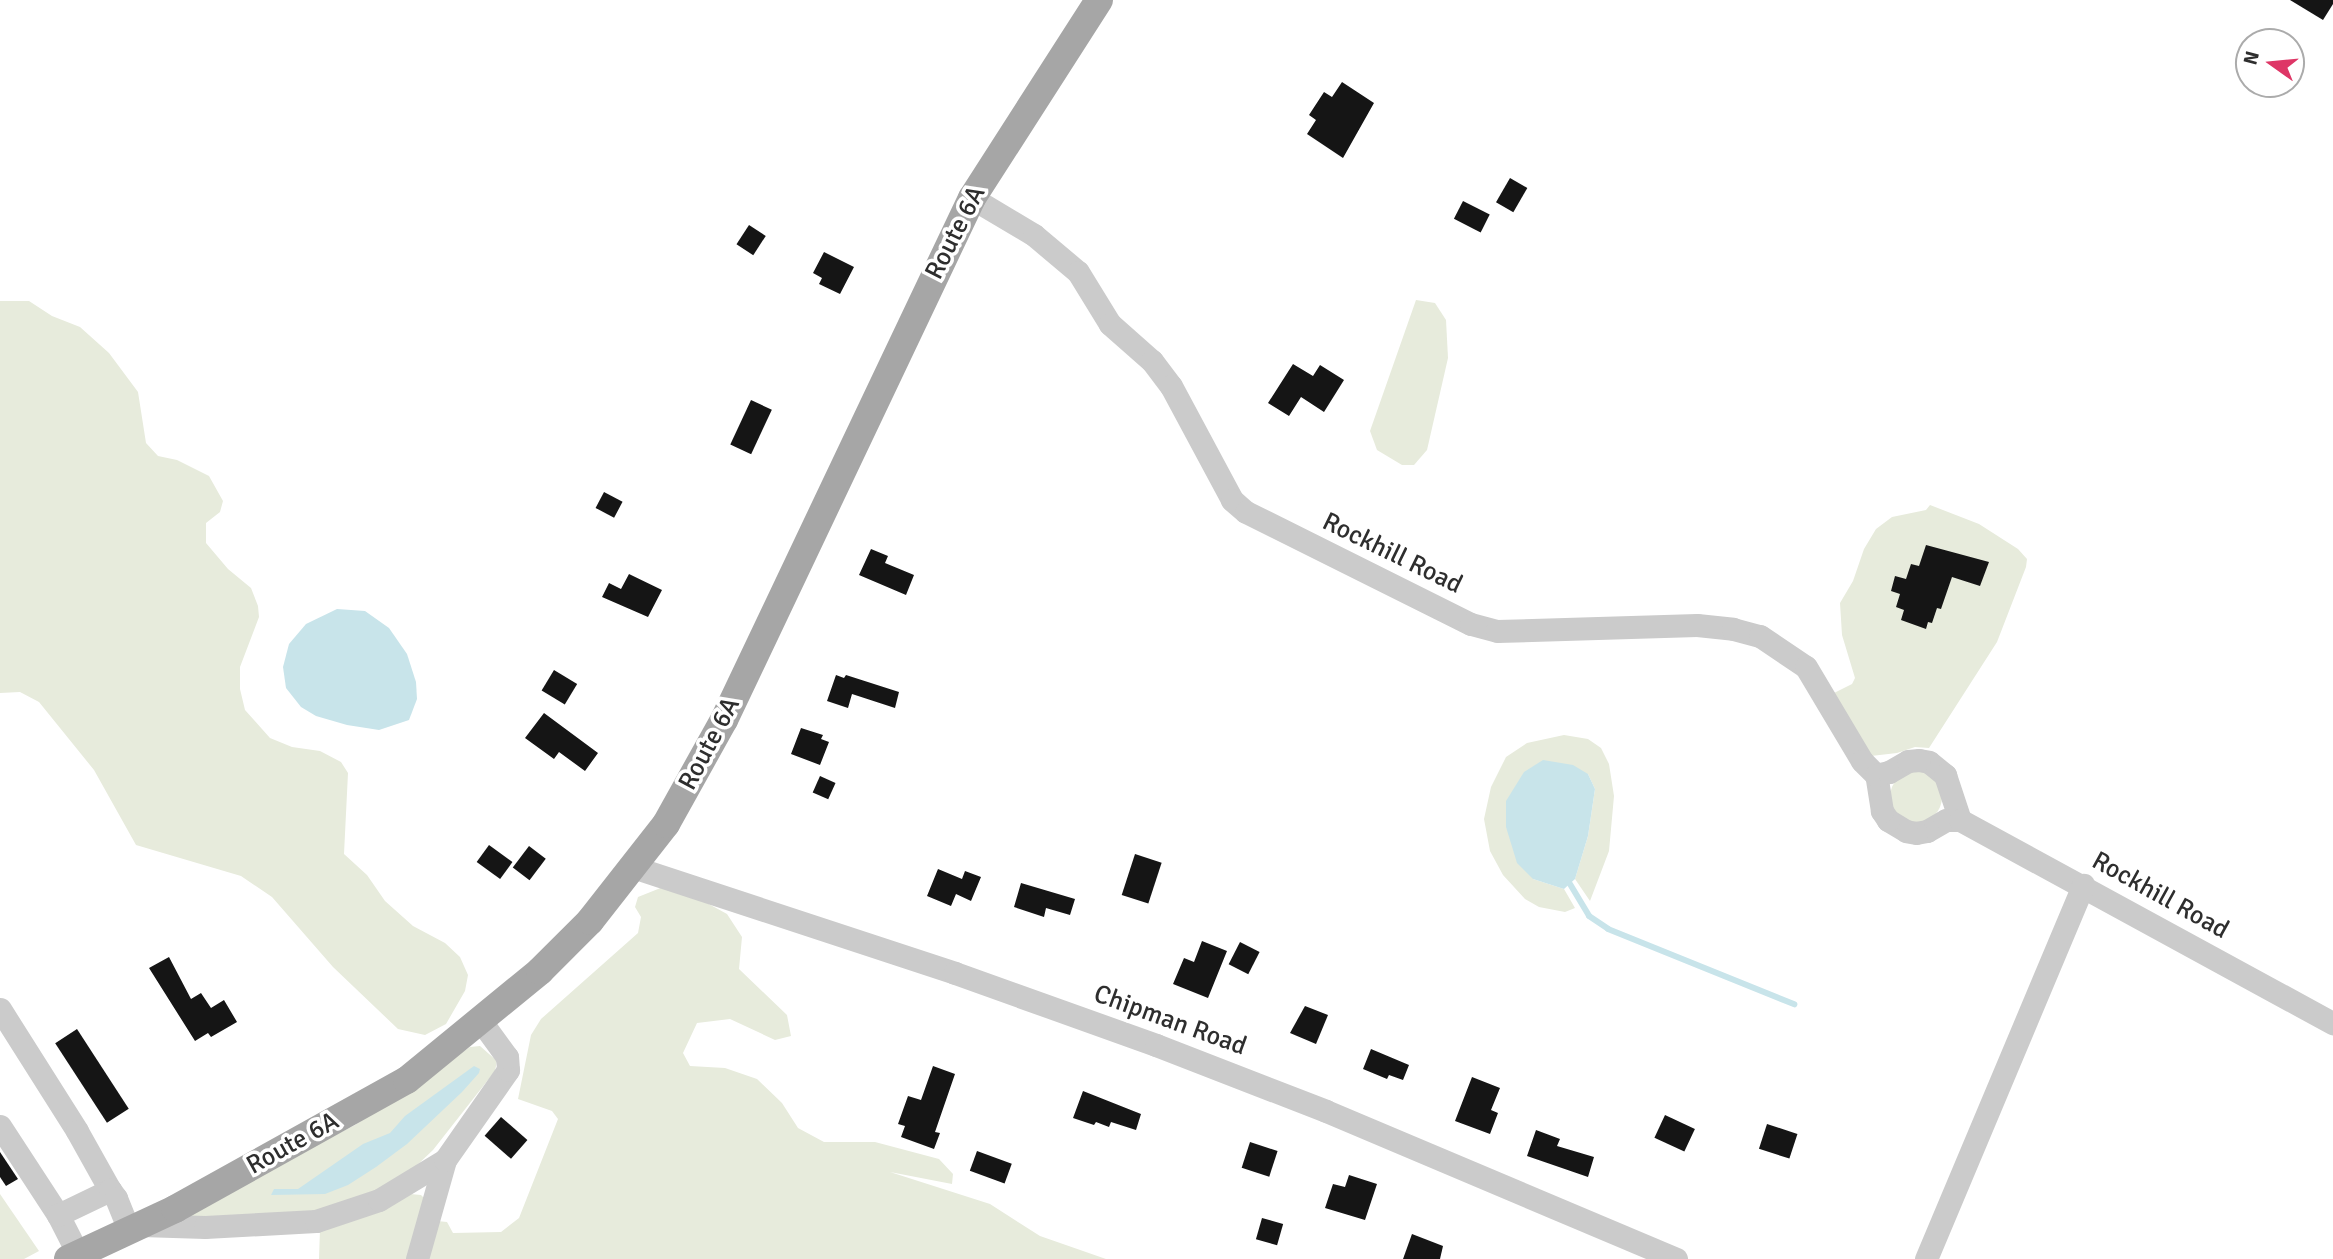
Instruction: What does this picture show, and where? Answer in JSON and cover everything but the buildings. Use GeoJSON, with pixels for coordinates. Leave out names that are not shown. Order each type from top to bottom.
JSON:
{"type":"FeatureCollection","features":[{"type":"Feature","properties":{"kind":"main road","name":"Route 6A"},"geometry":{"type":"LineString","coordinates":[[73,1256],[175,1209],[407,1080],[540,971],[590,921],[666,824],[724,720],[972,198],[1099,0]]}},
{"type":"Feature","properties":{"kind":"street","name":"Rockhill Road"},"geometry":{"type":"LineString","coordinates":[[972,198],[1034,235],[1078,272],[1110,324],[1152,361],[1171,386],[1232,500],[1246,512],[1471,624],[1497,631],[1697,625],[1733,629],[1760,636],[1806,667],[1862,761],[1876,775],[1882,811],[1896,827],[1916,833],[1947,820],[1960,820],[2333,1023]]}},
{"type":"Feature","properties":{"kind":"street"},"geometry":{"type":"LineString","coordinates":[[1876,775],[1889,772],[1908,761],[1929,762],[1938,767],[1950,783],[1954,807],[1960,820]]}},
{"type":"Feature","properties":{"kind":"street","name":"Chipman Road"},"geometry":{"type":"LineString","coordinates":[[633,867],[955,973],[1156,1045],[1326,1111],[1676,1259]]}},
{"type":"Feature","properties":{"kind":"street"},"geometry":{"type":"LineString","coordinates":[[1926,1259],[2083,886]]}},
{"type":"Feature","properties":{"kind":"street"},"geometry":{"type":"LineString","coordinates":[[0,1009],[135,1228],[316,1221],[379,1200],[446,1160]]}},
{"type":"Feature","properties":{"kind":"street"},"geometry":{"type":"LineString","coordinates":[[417,1259],[446,1160],[508,1070],[507,1057],[480,1020]]}},
{"type":"Feature","properties":{"kind":"street"},"geometry":{"type":"LineString","coordinates":[[0,1126],[58,1216],[73,1256]]}},
{"type":"Feature","properties":{"kind":"street"},"geometry":{"type":"LineString","coordinates":[[58,1216],[110,1190]]}},
{"type":"Feature","properties":{"kind":"shaded area"},"geometry":{"type":"Polygon","coordinates":[[[1416,300],[1435,303],[1446,320],[1448,358],[1427,450],[1414,465],[1402,465],[1377,450],[1370,431],[1416,300]]]}},
{"type":"Feature","properties":{"kind":"shaded area"},"geometry":{"type":"Polygon","coordinates":[[[0,301],[29,301],[52,316],[80,327],[109,353],[138,392],[146,443],[158,456],[177,460],[209,476],[223,501],[220,512],[206,523],[206,543],[228,569],[251,588],[258,606],[259,617],[240,667],[240,689],[245,710],[270,738],[292,747],[320,751],[341,762],[348,773],[344,854],[367,875],[385,901],[413,926],[445,943],[460,957],[468,975],[465,991],[446,1024],[425,1035],[398,1029],[333,967],[272,897],[241,876],[136,845],[94,770],[39,702],[20,692],[0,693],[0,301]]]}},
{"type":"Feature","properties":{"kind":"shaded area"},"geometry":{"type":"Polygon","coordinates":[[[1930,505],[1979,524],[2018,549],[2027,559],[2026,567],[1997,642],[1929,748],[1915,747],[1897,753],[1871,756],[1834,693],[1852,684],[1855,678],[1842,635],[1840,603],[1876,529],[1892,517],[1926,510],[1930,505]]]}},
{"type":"Feature","properties":{"kind":"shaded area"},"geometry":{"type":"Polygon","coordinates":[[[1564,735],[1588,739],[1601,748],[1609,764],[1614,796],[1609,851],[1590,901],[1575,879],[1588,836],[1595,789],[1588,774],[1533,879],[1564,889],[1575,908],[1565,912],[1539,907],[1525,899],[1503,875],[1490,851],[1484,819],[1491,787],[1506,757],[1527,743],[1564,735]]]}},
{"type":"Feature","properties":{"kind":"shaded area"},"geometry":{"type":"Polygon","coordinates":[[[1916,771],[1926,773],[1934,779],[1940,787],[1940,807],[1934,815],[1926,821],[1916,823],[1906,821],[1898,815],[1892,807],[1890,797],[1892,787],[1898,779],[1906,773],[1916,771]]]}},
{"type":"Feature","properties":{"kind":"shaded area"},"geometry":{"type":"Polygon","coordinates":[[[663,887],[685,891],[727,914],[742,937],[739,969],[787,1015],[791,1036],[775,1040],[730,1019],[697,1023],[683,1053],[690,1066],[725,1068],[757,1079],[782,1103],[798,1128],[824,1142],[875,1142],[939,1159],[953,1174],[952,1184],[890,1172],[990,1204],[1040,1236],[1106,1259],[426,1259],[437,1221],[447,1222],[453,1233],[501,1232],[519,1218],[558,1119],[552,1111],[518,1099],[531,1035],[541,1019],[638,933],[641,917],[635,907],[638,897],[663,887]]]}},
{"type":"Feature","properties":{"kind":"shaded area"},"geometry":{"type":"Polygon","coordinates":[[[480,1046],[497,1061],[495,1071],[433,1150],[412,1170],[371,1194],[309,1213],[163,1224],[355,1125],[470,1047],[480,1046]]]}},
{"type":"Feature","properties":{"kind":"shaded area"},"geometry":{"type":"Polygon","coordinates":[[[0,1194],[39,1251],[24,1259],[0,1259],[0,1194]]]}},
{"type":"Feature","properties":{"kind":"shaded area"},"geometry":{"type":"Polygon","coordinates":[[[410,1194],[421,1195],[425,1199],[410,1259],[319,1259],[320,1230],[410,1194]]]}},
{"type":"Feature","properties":{"kind":"water"},"geometry":{"type":"Polygon","coordinates":[[[337,609],[365,611],[389,628],[407,654],[416,682],[417,699],[409,720],[379,730],[347,725],[316,716],[301,707],[286,688],[283,667],[289,644],[306,624],[337,609]]]}},
{"type":"Feature","properties":{"kind":"water"},"geometry":{"type":"Polygon","coordinates":[[[1543,760],[1573,765],[1588,774],[1595,789],[1588,836],[1575,879],[1564,889],[1533,879],[1517,863],[1506,827],[1506,801],[1524,772],[1543,760]]]}},
{"type":"Feature","properties":{"kind":"water"},"geometry":{"type":"Polygon","coordinates":[[[474,1066],[480,1069],[479,1073],[407,1144],[348,1185],[325,1194],[271,1195],[274,1189],[298,1189],[363,1144],[390,1133],[405,1116],[474,1066]]]}},
{"type":"Feature","properties":{"kind":"waterway"},"geometry":{"type":"LineString","coordinates":[[1570,884],[1589,916],[1608,929],[1794,1004]]}}]}
